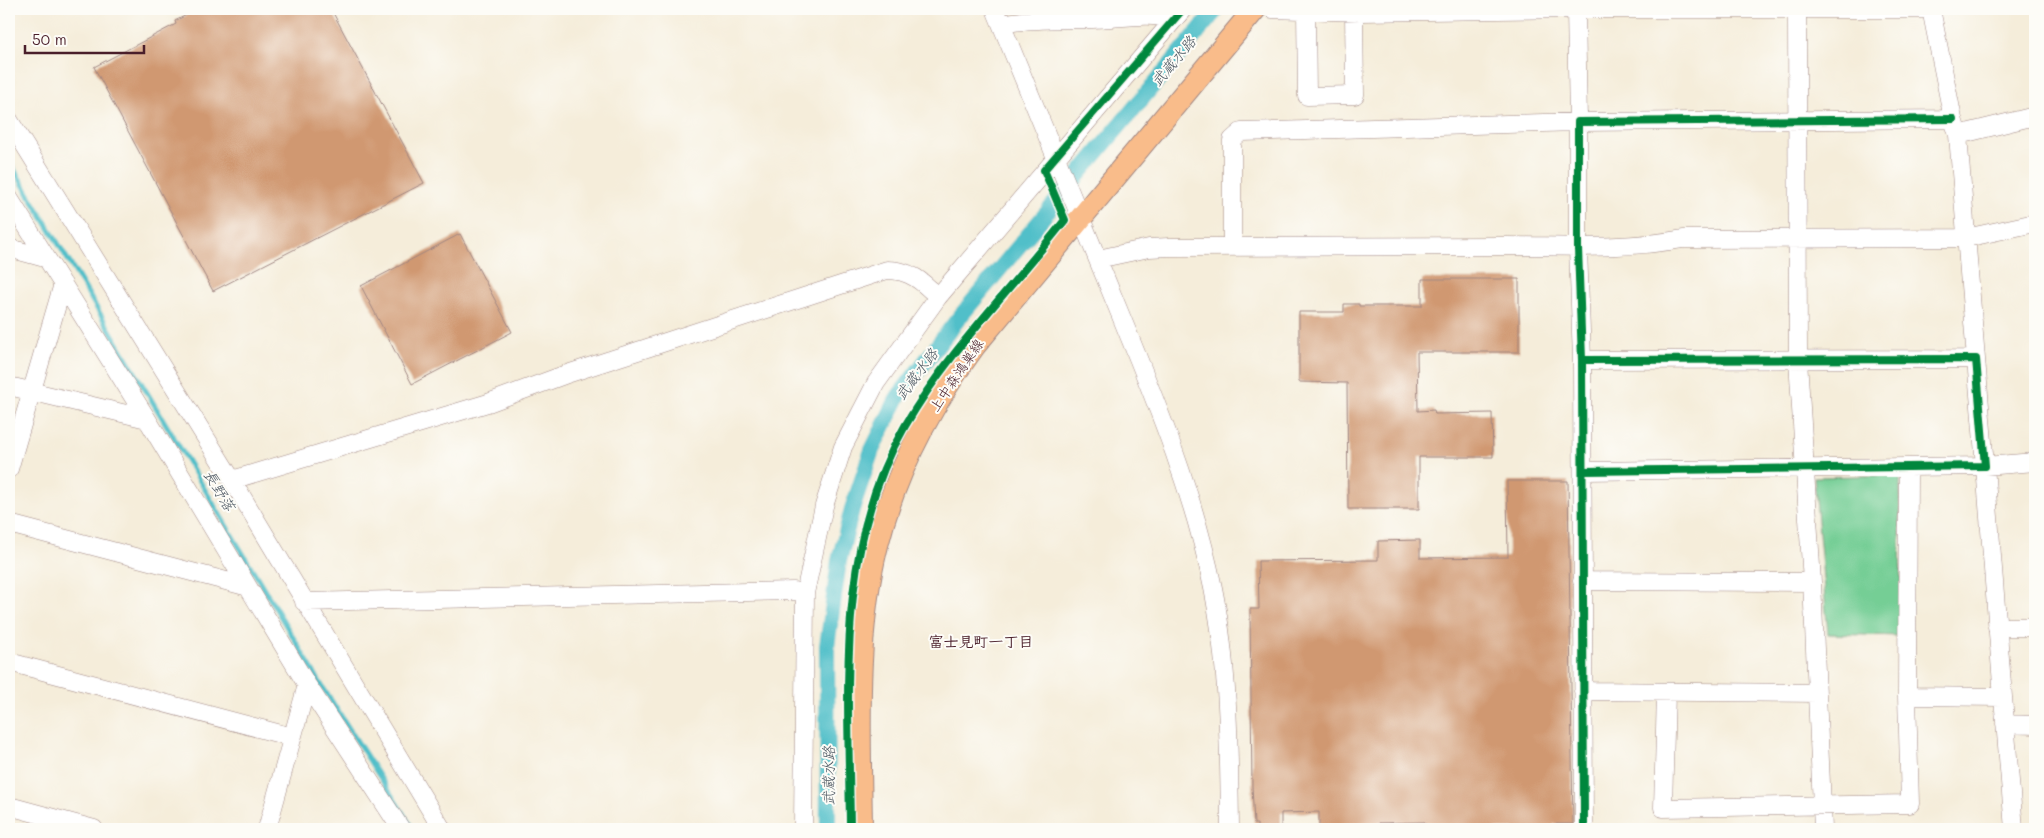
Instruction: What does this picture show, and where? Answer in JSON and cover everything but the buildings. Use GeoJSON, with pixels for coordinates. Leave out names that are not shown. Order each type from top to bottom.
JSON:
{"type":"FeatureCollection","features":[{"type":"Feature","properties":{"kind":"main road","name":"上中森鴻巣線"},"geometry":{"type":"LineString","coordinates":[[861,829],[861,707],[866,614],[877,544],[895,489],[921,430],[957,370],[1078,210],[1255,9]]}},
{"type":"Feature","properties":{"kind":"street"},"geometry":{"type":"LineString","coordinates":[[1272,9],[1359,11],[1931,9],[1956,127],[2014,829]]}},
{"type":"Feature","properties":{"kind":"street"},"geometry":{"type":"LineString","coordinates":[[1576,9],[1578,248],[1582,360],[1584,829]]}},
{"type":"Feature","properties":{"kind":"street"},"geometry":{"type":"LineString","coordinates":[[1797,9],[1798,360],[1812,582],[1823,829]]}},
{"type":"Feature","properties":{"kind":"street"},"geometry":{"type":"LineString","coordinates":[[1306,10],[1308,96],[1355,95],[1359,11]]}},
{"type":"Feature","properties":{"kind":"street"},"geometry":{"type":"LineString","coordinates":[[1178,15],[1162,16],[1146,13],[1069,14],[1024,19],[998,16],[1060,163],[1180,465],[1192,501],[1213,588],[1224,652],[1229,747],[1230,829]]}},
{"type":"Feature","properties":{"kind":"street"},"geometry":{"type":"LineString","coordinates":[[803,829],[805,593],[824,506],[843,447],[876,383],[938,296],[1060,163],[1178,15]]}},
{"type":"Feature","properties":{"kind":"street"},"geometry":{"type":"LineString","coordinates":[[1232,247],[1232,140],[1241,132],[1578,122],[1798,120],[1956,127],[2035,116]]}},
{"type":"Feature","properties":{"kind":"street"},"geometry":{"type":"LineString","coordinates":[[9,120],[232,480],[442,829]]}},
{"type":"Feature","properties":{"kind":"street"},"geometry":{"type":"LineString","coordinates":[[9,198],[147,419],[245,586],[401,829]]}},
{"type":"Feature","properties":{"kind":"street"},"geometry":{"type":"LineString","coordinates":[[1098,259],[1149,248],[1509,246],[1578,248],[1644,246],[1683,239],[1966,238],[2035,223]]}},
{"type":"Feature","properties":{"kind":"street"},"geometry":{"type":"LineString","coordinates":[[9,248],[45,258]]}},
{"type":"Feature","properties":{"kind":"street"},"geometry":{"type":"LineString","coordinates":[[232,480],[488,403],[564,376],[887,270],[900,270],[913,275],[938,296]]}},
{"type":"Feature","properties":{"kind":"street"},"geometry":{"type":"LineString","coordinates":[[9,469],[63,284]]}},
{"type":"Feature","properties":{"kind":"street"},"geometry":{"type":"LineString","coordinates":[[1582,360],[1976,359]]}},
{"type":"Feature","properties":{"kind":"street"},"geometry":{"type":"LineString","coordinates":[[9,386],[147,419]]}},
{"type":"Feature","properties":{"kind":"street"},"geometry":{"type":"LineString","coordinates":[[1583,471],[1985,466],[2035,462]]}},
{"type":"Feature","properties":{"kind":"street"},"geometry":{"type":"LineString","coordinates":[[1666,692],[1662,808],[1910,804],[1907,696],[1908,467]]}},
{"type":"Feature","properties":{"kind":"street"},"geometry":{"type":"LineString","coordinates":[[9,524],[245,586]]}},
{"type":"Feature","properties":{"kind":"street"},"geometry":{"type":"LineString","coordinates":[[1582,581],[1812,582]]}},
{"type":"Feature","properties":{"kind":"street"},"geometry":{"type":"LineString","coordinates":[[304,602],[794,591],[805,593]]}},
{"type":"Feature","properties":{"kind":"street"},"geometry":{"type":"LineString","coordinates":[[1997,627],[2035,628]]}},
{"type":"Feature","properties":{"kind":"street"},"geometry":{"type":"LineString","coordinates":[[9,662],[292,737]]}},
{"type":"Feature","properties":{"kind":"street"},"geometry":{"type":"LineString","coordinates":[[267,829],[307,685]]}},
{"type":"Feature","properties":{"kind":"street"},"geometry":{"type":"LineString","coordinates":[[1583,690],[1817,693]]}},
{"type":"Feature","properties":{"kind":"street"},"geometry":{"type":"LineString","coordinates":[[1907,696],[2003,697]]}},
{"type":"Feature","properties":{"kind":"street"},"geometry":{"type":"LineString","coordinates":[[2005,724],[2035,725]]}},
{"type":"Feature","properties":{"kind":"street"},"geometry":{"type":"LineString","coordinates":[[9,806],[94,829]]}},
{"type":"Feature","properties":{"kind":"green space"},"geometry":{"type":"Polygon","coordinates":[[[1900,475],[1901,636],[1828,634],[1814,477],[1900,475]]]}},
{"type":"Feature","properties":{"kind":"waterway","name":"武蔵水路"},"geometry":{"type":"LineString","coordinates":[[828,829],[827,646],[839,561],[852,509],[872,450],[898,397],[958,319],[1217,9]]}},
{"type":"Feature","properties":{"kind":"waterway","name":"長野落"},"geometry":{"type":"LineString","coordinates":[[9,161],[322,686],[413,829]]}},
{"type":"Feature","properties":{"kind":"cycle path"},"geometry":{"type":"LineString","coordinates":[[850,829],[848,674],[851,623],[856,572],[866,521],[882,473],[905,426],[941,371],[1065,220],[1044,170],[1183,9]]}},
{"type":"Feature","properties":{"kind":"cycle path"},"geometry":{"type":"LineString","coordinates":[[1584,829],[1582,360],[1578,248],[1578,122],[1953,119]]}},
{"type":"Feature","properties":{"kind":"cycle path"},"geometry":{"type":"LineString","coordinates":[[1582,360],[1976,359],[1985,466],[1583,471]]}},
{"type":"Feature","properties":{"kind":"district","name":"富士見町一丁目"},"geometry":{"type":"Point","coordinates":[981,641]}}]}
